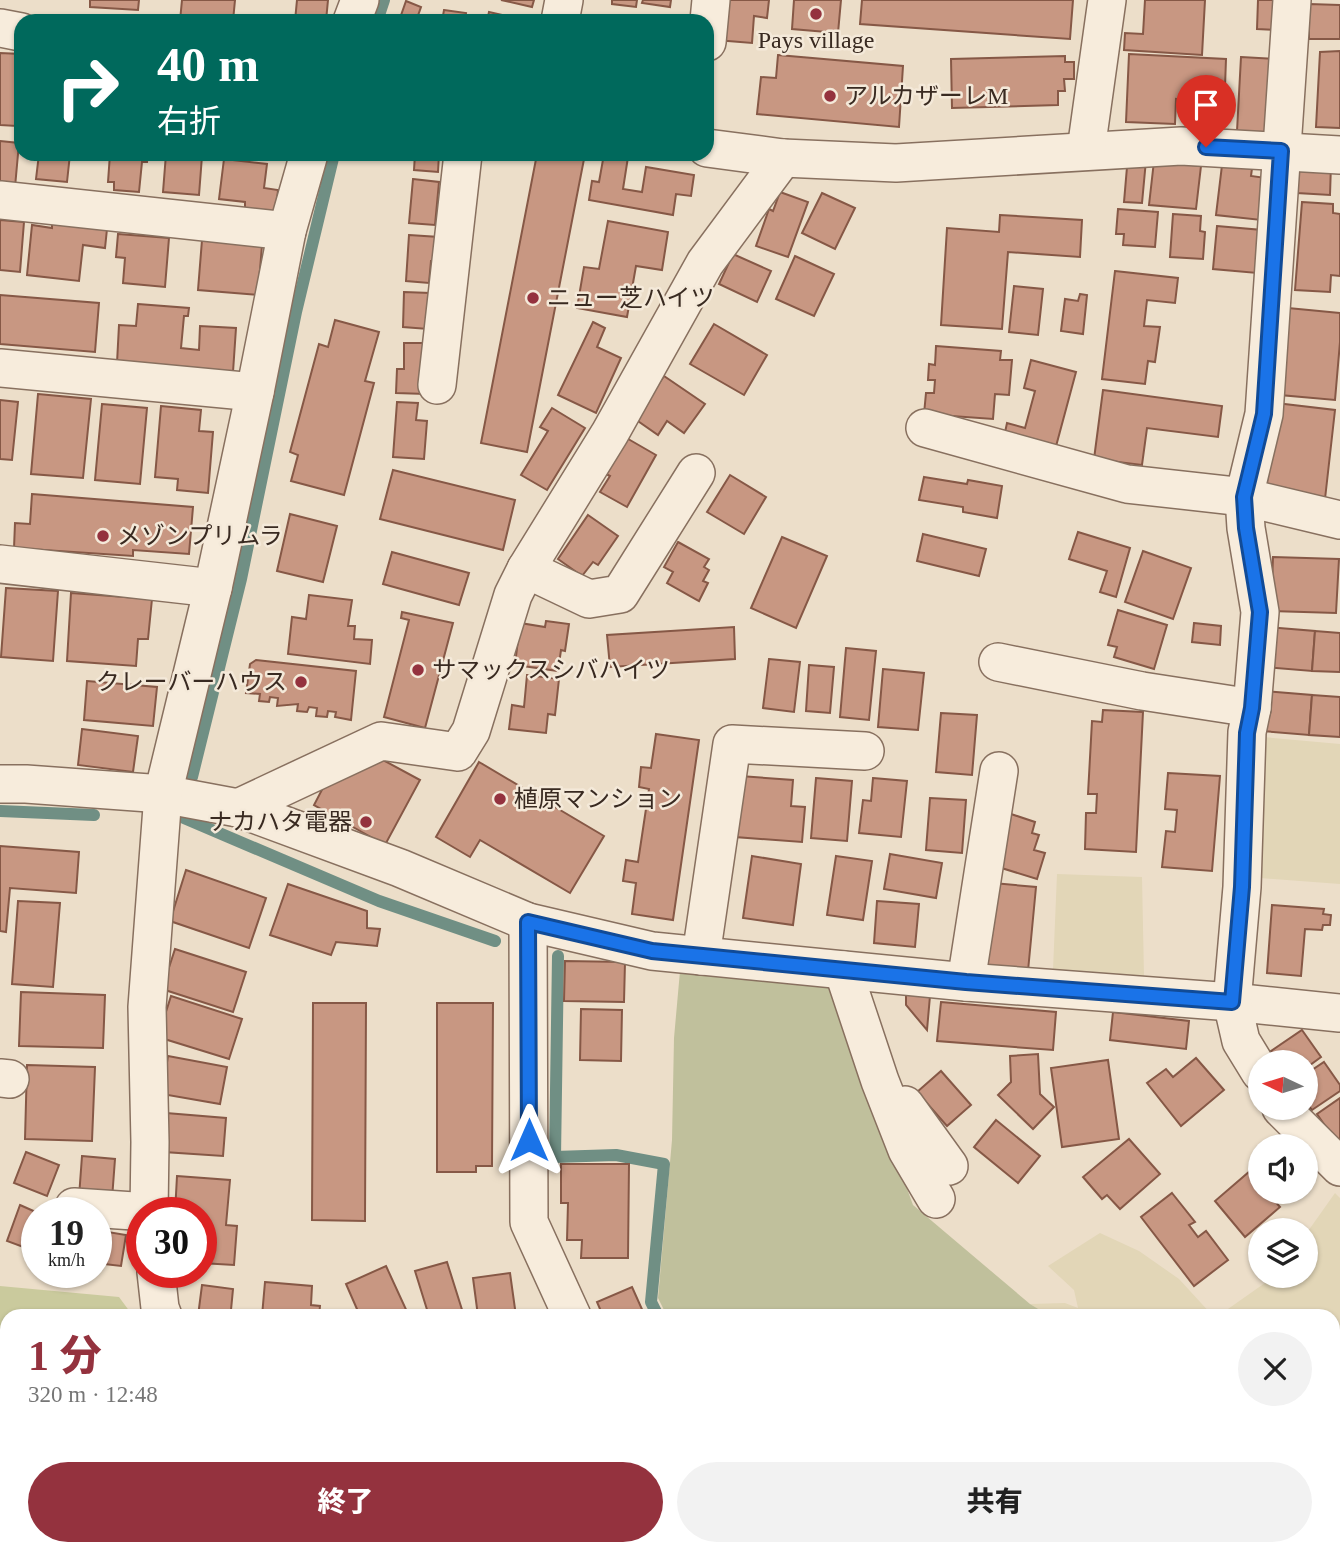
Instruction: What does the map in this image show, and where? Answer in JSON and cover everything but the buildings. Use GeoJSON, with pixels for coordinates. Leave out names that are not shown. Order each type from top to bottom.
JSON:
{"type":"FeatureCollection","features":[{"type":"Feature","properties":{"kind":"street"},"geometry":{"type":"LineString","coordinates":[[1086,150],[1107,0]]}},
{"type":"Feature","properties":{"kind":"street"},"geometry":{"type":"LineString","coordinates":[[1248,1052],[1241,1041],[1232,1002],[1242,887],[1247,733],[1252,708],[1260,612],[1246,528],[1244,497],[1264,414],[1292,0]]}},
{"type":"Feature","properties":{"kind":"street"},"geometry":{"type":"LineString","coordinates":[[714,149],[783,158],[896,163],[1181,146],[1340,155]]}},
{"type":"Feature","properties":{"kind":"street"},"geometry":{"type":"LineString","coordinates":[[238,808],[381,741],[458,752],[471,731],[513,595],[526,569],[610,433],[705,262],[783,158]]}},
{"type":"Feature","properties":{"kind":"street"},"geometry":{"type":"LineString","coordinates":[[149,1197],[146,1007],[163,794],[213,588],[256,392],[287,231],[307,161]]}},
{"type":"Feature","properties":{"kind":"street"},"geometry":{"type":"LineString","coordinates":[[437,385],[462,161]]}},
{"type":"Feature","properties":{"kind":"street"},"geometry":{"type":"LineString","coordinates":[[0,200],[287,231]]}},
{"type":"Feature","properties":{"kind":"street"},"geometry":{"type":"LineString","coordinates":[[0,368],[256,392]]}},
{"type":"Feature","properties":{"kind":"street"},"geometry":{"type":"LineString","coordinates":[[925,428],[1127,484],[1244,497],[1340,520]]}},
{"type":"Feature","properties":{"kind":"street"},"geometry":{"type":"LineString","coordinates":[[526,569],[589,599],[620,594],[696,474]]}},
{"type":"Feature","properties":{"kind":"street"},"geometry":{"type":"LineString","coordinates":[[0,564],[213,588]]}},
{"type":"Feature","properties":{"kind":"street"},"geometry":{"type":"LineString","coordinates":[[998,662],[1143,691],[1252,708]]}},
{"type":"Feature","properties":{"kind":"street"},"geometry":{"type":"LineString","coordinates":[[701,956],[732,744],[865,751]]}},
{"type":"Feature","properties":{"kind":"street"},"geometry":{"type":"LineString","coordinates":[[966,982],[999,771]]}},
{"type":"Feature","properties":{"kind":"street"},"geometry":{"type":"LineString","coordinates":[[0,784],[163,794],[238,808],[400,868],[528,922],[652,951],[966,982],[1340,1013]]}},
{"type":"Feature","properties":{"kind":"street"},"geometry":{"type":"LineString","coordinates":[[528,922],[529,1222],[569,1309]]}},
{"type":"Feature","properties":{"kind":"street"},"geometry":{"type":"LineString","coordinates":[[843,970],[877,1073],[908,1150],[943,1182]]}},
{"type":"Feature","properties":{"kind":"street"},"geometry":{"type":"LineString","coordinates":[[1293,1120],[1340,1167]]}},
{"type":"Feature","properties":{"kind":"street"},"geometry":{"type":"LineString","coordinates":[[158,1288],[160,1309]]}},
{"type":"Feature","properties":{"kind":"shaded area"},"geometry":{"type":"Polygon","coordinates":[[[1263,737],[1340,744],[1340,884],[1260,878],[1263,737]]]}},
{"type":"Feature","properties":{"kind":"shaded area"},"geometry":{"type":"Polygon","coordinates":[[[1057,874],[1142,877],[1144,976],[1053,970],[1057,874]]]}},
{"type":"Feature","properties":{"kind":"shaded area"},"geometry":{"type":"Polygon","coordinates":[[[1335,1193],[1340,1198],[1340,1309],[1228,1309],[1258,1288],[1318,1288],[1317,1218],[1335,1193]]]}},
{"type":"Feature","properties":{"kind":"shaded area"},"geometry":{"type":"Polygon","coordinates":[[[1100,1233],[1139,1251],[1179,1279],[1206,1309],[1038,1309],[1030,1304],[1065,1303],[1078,1308],[1074,1290],[1048,1266],[1100,1233]]]}},
{"type":"Feature","properties":{"kind":"green space"},"geometry":{"type":"Polygon","coordinates":[[[680,971],[833,986],[913,1205],[1038,1309],[664,1309],[658,1298],[672,1140],[674,1038],[680,971]]]}},
{"type":"Feature","properties":{"kind":"green space"},"geometry":{"type":"Polygon","coordinates":[[[0,1286],[119,1297],[128,1309],[0,1309],[0,1286]]]}},
{"type":"Feature","properties":{"kind":"waterway"},"geometry":{"type":"LineString","coordinates":[[379,14],[384,0]]}},
{"type":"Feature","properties":{"kind":"waterway"},"geometry":{"type":"LineString","coordinates":[[192,777],[241,579],[296,312],[332,161]]}},
{"type":"Feature","properties":{"kind":"waterway"},"geometry":{"type":"LineString","coordinates":[[0,811],[94,815]]}},
{"type":"Feature","properties":{"kind":"waterway"},"geometry":{"type":"LineString","coordinates":[[184,815],[184,818],[379,901],[495,941]]}},
{"type":"Feature","properties":{"kind":"waterway"},"geometry":{"type":"LineString","coordinates":[[558,956],[555,1157],[616,1155],[664,1164],[651,1302],[654,1309]]}},
{"type":"Feature","properties":{"kind":"place","name":"Pays village"},"geometry":{"type":"Point","coordinates":[816,14]}},
{"type":"Feature","properties":{"kind":"place","name":"アルカザーレM"},"geometry":{"type":"Point","coordinates":[830,96]}},
{"type":"Feature","properties":{"kind":"place","name":"ニュー芝ハイツ"},"geometry":{"type":"Point","coordinates":[533,298]}},
{"type":"Feature","properties":{"kind":"place","name":"メゾンプリムラ"},"geometry":{"type":"Point","coordinates":[103,536]}},
{"type":"Feature","properties":{"kind":"place","name":"サマックスシバハイツ"},"geometry":{"type":"Point","coordinates":[418,670]}},
{"type":"Feature","properties":{"kind":"place","name":"クレーバーハウス"},"geometry":{"type":"Point","coordinates":[301,682]}},
{"type":"Feature","properties":{"kind":"place","name":"植原マンション"},"geometry":{"type":"Point","coordinates":[500,799]}},
{"type":"Feature","properties":{"kind":"place","name":"ナカハタ電器"},"geometry":{"type":"Point","coordinates":[366,822]}},
{"type":"Feature","properties":{"kind":"route"},"geometry":{"type":"LineString","coordinates":[[529,1140],[528,922],[652,951],[966,982],[1232,1002],[1236,981],[1242,887],[1247,733],[1252,708],[1260,612],[1246,528],[1244,497],[1264,414],[1281,151],[1206,147]]}}]}
